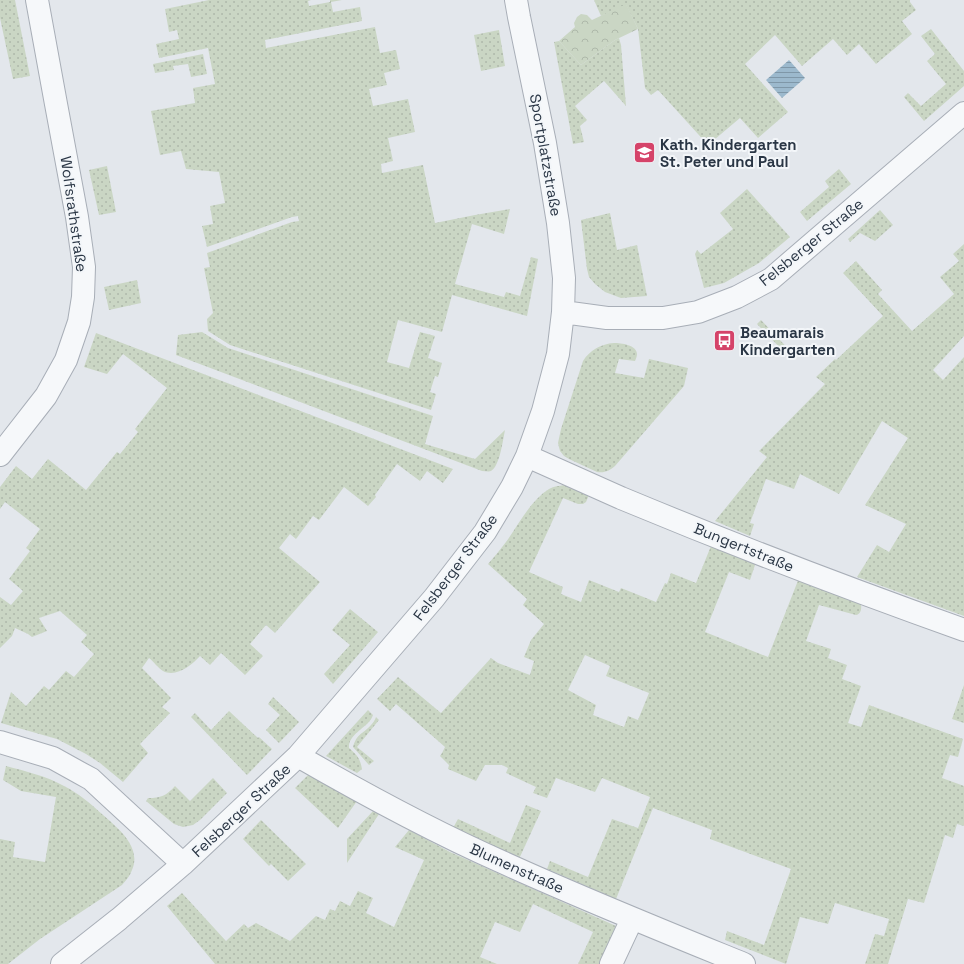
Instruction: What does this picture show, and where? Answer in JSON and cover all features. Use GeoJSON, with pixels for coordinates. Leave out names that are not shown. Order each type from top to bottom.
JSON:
{"type":"FeatureCollection","features":[{"type":"Feature","properties":{"kind":"street","name":"Wolfsrathstraße"},"geometry":{"type":"LineString","coordinates":[[0,455],[46,396],[66,360],[79,322],[83,297],[84,267],[77,216],[37,0]]}},
{"type":"Feature","properties":{"kind":"street","name":"Sportplatzstraße"},"geometry":{"type":"LineString","coordinates":[[516,0],[545,143],[558,222],[564,278],[563,312]]}},
{"type":"Feature","properties":{"kind":"street","name":"Felsberger Straße"},"geometry":{"type":"LineString","coordinates":[[62,964],[119,919],[183,864],[298,756],[434,598],[485,532],[512,487],[527,456],[543,411],[558,354],[563,312],[607,318],[663,318],[698,312],[738,297],[771,279],[964,113]]}},
{"type":"Feature","properties":{"kind":"street","name":"Bungertstraße"},"geometry":{"type":"LineString","coordinates":[[527,456],[621,497],[754,551],[888,603],[964,630]]}},
{"type":"Feature","properties":{"kind":"street"},"geometry":{"type":"LineString","coordinates":[[0,742],[52,758],[91,780],[183,864]]}},
{"type":"Feature","properties":{"kind":"street","name":"Blumenstraße"},"geometry":{"type":"LineString","coordinates":[[298,756],[408,817],[494,858],[632,919],[744,964]]}},
{"type":"Feature","properties":{"kind":"street"},"geometry":{"type":"LineString","coordinates":[[612,964],[632,919]]}},
{"type":"Feature","properties":{"kind":"green space"},"geometry":{"type":"Polygon","coordinates":[[[0,0],[15,0],[30,76],[13,79],[0,18],[0,0]]]}},
{"type":"Feature","properties":{"kind":"green space"},"geometry":{"type":"Polygon","coordinates":[[[209,0],[311,0],[308,1],[309,6],[330,2],[330,0],[342,0],[331,2],[333,12],[360,7],[362,21],[265,40],[266,48],[375,27],[380,53],[396,50],[400,69],[384,73],[387,85],[369,89],[373,106],[408,99],[415,132],[388,138],[393,161],[381,164],[382,173],[423,165],[435,223],[510,209],[504,234],[472,224],[455,284],[504,297],[506,292],[520,296],[531,257],[538,259],[527,316],[452,295],[442,332],[398,320],[387,362],[409,368],[420,332],[435,336],[428,358],[442,363],[438,377],[435,376],[430,392],[436,394],[431,410],[230,345],[208,331],[207,319],[213,313],[204,268],[210,267],[207,253],[292,222],[299,221],[298,216],[292,217],[207,247],[202,226],[213,224],[210,206],[225,203],[219,172],[186,169],[181,151],[160,155],[151,111],[195,103],[193,88],[215,84],[208,48],[159,58],[156,44],[179,39],[177,30],[169,32],[165,9],[209,0]]]}},
{"type":"Feature","properties":{"kind":"green space"},"geometry":{"type":"Polygon","coordinates":[[[594,0],[910,0],[916,10],[902,21],[912,34],[876,64],[859,44],[847,55],[833,39],[802,66],[775,35],[745,64],[788,112],[758,138],[740,118],[708,145],[658,90],[651,95],[645,88],[638,29],[626,5],[601,16],[594,0]]]}},
{"type":"Feature","properties":{"kind":"green space"},"geometry":{"type":"Polygon","coordinates":[[[626,4],[638,29],[615,40],[581,65],[559,41],[575,27],[574,23],[577,17],[581,14],[587,15],[592,20],[626,4]]]}},
{"type":"Feature","properties":{"kind":"green space"},"geometry":{"type":"Polygon","coordinates":[[[931,29],[964,71],[964,86],[924,121],[904,97],[908,93],[921,106],[946,84],[927,61],[935,54],[921,36],[931,29]]]}},
{"type":"Feature","properties":{"kind":"green space"},"geometry":{"type":"Polygon","coordinates":[[[499,30],[505,66],[481,71],[474,35],[499,30]]]}},
{"type":"Feature","properties":{"kind":"green space"},"geometry":{"type":"Polygon","coordinates":[[[619,38],[621,45],[626,106],[604,81],[575,106],[587,120],[580,126],[584,142],[573,144],[554,42],[559,41],[581,65],[619,38]]]}},
{"type":"Feature","properties":{"kind":"green space"},"geometry":{"type":"Polygon","coordinates":[[[203,54],[207,74],[191,77],[188,64],[173,66],[174,70],[155,73],[153,64],[203,54]]]}},
{"type":"Feature","properties":{"kind":"green space"},"geometry":{"type":"Polygon","coordinates":[[[107,166],[116,212],[99,215],[89,170],[107,166]]]}},
{"type":"Feature","properties":{"kind":"green space"},"geometry":{"type":"Polygon","coordinates":[[[839,169],[851,184],[807,221],[800,212],[829,187],[825,181],[839,169]]]}},
{"type":"Feature","properties":{"kind":"green space"},"geometry":{"type":"Polygon","coordinates":[[[747,189],[790,237],[759,263],[724,283],[704,288],[695,254],[697,250],[701,254],[733,229],[720,213],[747,189]]]}},
{"type":"Feature","properties":{"kind":"green space"},"geometry":{"type":"Polygon","coordinates":[[[880,210],[893,225],[875,241],[860,233],[850,242],[848,239],[880,210]]]}},
{"type":"Feature","properties":{"kind":"green space"},"geometry":{"type":"Polygon","coordinates":[[[610,213],[617,250],[637,245],[647,296],[621,298],[605,292],[589,277],[581,220],[610,213]]]}},
{"type":"Feature","properties":{"kind":"green space"},"geometry":{"type":"Polygon","coordinates":[[[964,244],[964,336],[933,370],[943,380],[964,357],[964,616],[857,577],[877,545],[889,552],[906,524],[865,505],[908,438],[882,421],[839,494],[800,474],[794,489],[766,479],[750,523],[754,524],[750,536],[715,521],[767,457],[759,451],[825,384],[816,377],[883,316],[843,273],[856,261],[882,290],[878,294],[912,331],[954,294],[940,277],[959,261],[953,254],[964,244]]]}},
{"type":"Feature","properties":{"kind":"green space"},"geometry":{"type":"Polygon","coordinates":[[[137,280],[141,303],[109,310],[104,287],[137,280]]]}},
{"type":"Feature","properties":{"kind":"green space"},"geometry":{"type":"Polygon","coordinates":[[[761,320],[795,356],[791,359],[757,324],[761,320]]]}},
{"type":"Feature","properties":{"kind":"green space"},"geometry":{"type":"Polygon","coordinates":[[[202,332],[228,348],[433,416],[425,444],[475,459],[505,430],[497,464],[491,471],[482,471],[176,355],[178,335],[202,332]]]}},
{"type":"Feature","properties":{"kind":"green space"},"geometry":{"type":"Polygon","coordinates":[[[96,333],[453,469],[443,483],[427,471],[420,481],[397,464],[375,495],[376,497],[368,506],[344,487],[319,520],[313,516],[296,539],[290,534],[279,548],[320,582],[275,633],[266,625],[250,644],[263,656],[245,675],[221,653],[210,665],[200,656],[188,667],[173,673],[163,671],[149,658],[142,668],[171,698],[162,707],[170,713],[140,744],[148,753],[123,782],[100,763],[57,739],[1,723],[11,692],[26,706],[44,686],[49,690],[66,671],[74,677],[94,654],[81,642],[87,635],[60,611],[39,618],[47,631],[32,637],[15,628],[12,636],[0,648],[0,597],[11,605],[23,591],[9,579],[30,551],[26,548],[40,529],[5,502],[0,509],[0,487],[16,466],[32,479],[48,459],[86,490],[117,452],[120,454],[138,432],[135,429],[167,388],[123,354],[107,374],[84,367],[96,333]]]}},
{"type":"Feature","properties":{"kind":"green space"},"geometry":{"type":"Polygon","coordinates":[[[614,343],[632,347],[637,354],[635,361],[619,359],[615,373],[644,378],[649,359],[688,368],[684,386],[615,466],[607,471],[597,472],[564,456],[560,451],[558,443],[561,429],[583,361],[596,348],[614,343]]]}},
{"type":"Feature","properties":{"kind":"green space"},"geometry":{"type":"Polygon","coordinates":[[[564,485],[573,487],[589,495],[586,502],[583,504],[578,504],[563,498],[529,572],[563,587],[561,594],[581,602],[589,580],[619,592],[621,588],[656,602],[665,583],[667,584],[671,573],[696,583],[711,546],[756,562],[750,580],[729,572],[705,632],[768,657],[799,578],[860,602],[860,612],[856,615],[819,605],[806,641],[831,649],[828,658],[847,665],[842,679],[861,686],[848,723],[861,727],[869,705],[963,739],[958,757],[950,755],[942,778],[964,786],[964,826],[957,824],[953,838],[945,835],[924,903],[908,899],[888,964],[865,964],[875,934],[884,936],[889,919],[835,903],[828,924],[800,917],[786,964],[725,940],[727,931],[764,945],[791,869],[710,839],[712,830],[653,808],[616,899],[547,869],[550,861],[588,877],[612,819],[638,828],[650,797],[602,778],[595,792],[556,778],[547,798],[533,793],[536,787],[506,773],[508,768],[502,765],[485,765],[476,781],[448,769],[449,765],[440,756],[445,747],[396,704],[390,711],[377,699],[398,677],[441,713],[491,658],[498,663],[530,675],[534,661],[524,657],[531,640],[544,624],[523,605],[527,599],[488,564],[506,542],[530,506],[549,489],[564,485]],[[585,655],[568,690],[596,705],[593,715],[624,727],[628,716],[638,720],[649,693],[606,676],[610,666],[585,655]]]}},
{"type":"Feature","properties":{"kind":"green space"},"geometry":{"type":"Polygon","coordinates":[[[350,609],[378,632],[333,684],[324,674],[350,645],[332,630],[350,609]]]}},
{"type":"Feature","properties":{"kind":"green space"},"geometry":{"type":"Polygon","coordinates":[[[964,685],[964,723],[952,719],[964,685]]]}},
{"type":"Feature","properties":{"kind":"green space"},"geometry":{"type":"Polygon","coordinates":[[[273,697],[299,722],[279,743],[266,730],[280,715],[268,704],[273,697]]]}},
{"type":"Feature","properties":{"kind":"green space"},"geometry":{"type":"Polygon","coordinates":[[[368,710],[373,715],[372,718],[353,737],[349,744],[349,748],[358,757],[361,765],[362,769],[357,773],[326,756],[368,710]]]}},
{"type":"Feature","properties":{"kind":"green space"},"geometry":{"type":"Polygon","coordinates":[[[229,711],[272,749],[247,775],[191,717],[195,713],[211,730],[229,711]]]}},
{"type":"Feature","properties":{"kind":"green space"},"geometry":{"type":"Polygon","coordinates":[[[376,717],[379,720],[357,747],[374,761],[369,765],[353,747],[358,737],[372,724],[376,717]]]}},
{"type":"Feature","properties":{"kind":"green space"},"geometry":{"type":"Polygon","coordinates":[[[6,766],[50,779],[84,799],[115,826],[127,839],[134,854],[134,862],[128,878],[122,885],[40,939],[8,964],[0,964],[0,839],[15,842],[13,857],[45,862],[56,797],[21,791],[3,780],[6,766]]]}},
{"type":"Feature","properties":{"kind":"green space"},"geometry":{"type":"Polygon","coordinates":[[[309,774],[357,801],[338,828],[295,788],[309,774]]]}},
{"type":"Feature","properties":{"kind":"green space"},"geometry":{"type":"Polygon","coordinates":[[[213,778],[227,793],[193,825],[183,827],[174,824],[146,801],[148,798],[163,796],[175,786],[190,801],[213,778]]]}},
{"type":"Feature","properties":{"kind":"green space"},"geometry":{"type":"Polygon","coordinates":[[[526,805],[541,811],[519,859],[453,828],[458,819],[510,843],[526,805]]]}},
{"type":"Feature","properties":{"kind":"green space"},"geometry":{"type":"Polygon","coordinates":[[[373,811],[379,814],[347,863],[347,839],[373,811]]]}},
{"type":"Feature","properties":{"kind":"green space"},"geometry":{"type":"Polygon","coordinates":[[[261,820],[306,864],[288,881],[271,864],[269,866],[243,839],[261,820]]]}},
{"type":"Feature","properties":{"kind":"green space"},"geometry":{"type":"Polygon","coordinates":[[[409,830],[450,852],[616,926],[599,964],[578,964],[593,932],[533,904],[520,932],[495,922],[480,957],[497,964],[215,964],[167,906],[182,893],[226,941],[244,924],[248,928],[256,923],[290,941],[316,916],[325,920],[330,909],[335,911],[340,901],[350,906],[358,891],[373,898],[366,913],[394,927],[424,860],[395,847],[409,830]]]}},
{"type":"Feature","properties":{"kind":"water"},"geometry":{"type":"Polygon","coordinates":[[[789,60],[805,78],[782,98],[766,80],[789,60]]]}},
{"type":"Feature","properties":{"kind":"place","name":"Kath. Kindergarten St. Peter und Paul"},"geometry":{"type":"Point","coordinates":[645,153]}},
{"type":"Feature","properties":{"kind":"place","name":"Beaumarais Kindergarten"},"geometry":{"type":"Point","coordinates":[725,341]}}]}
